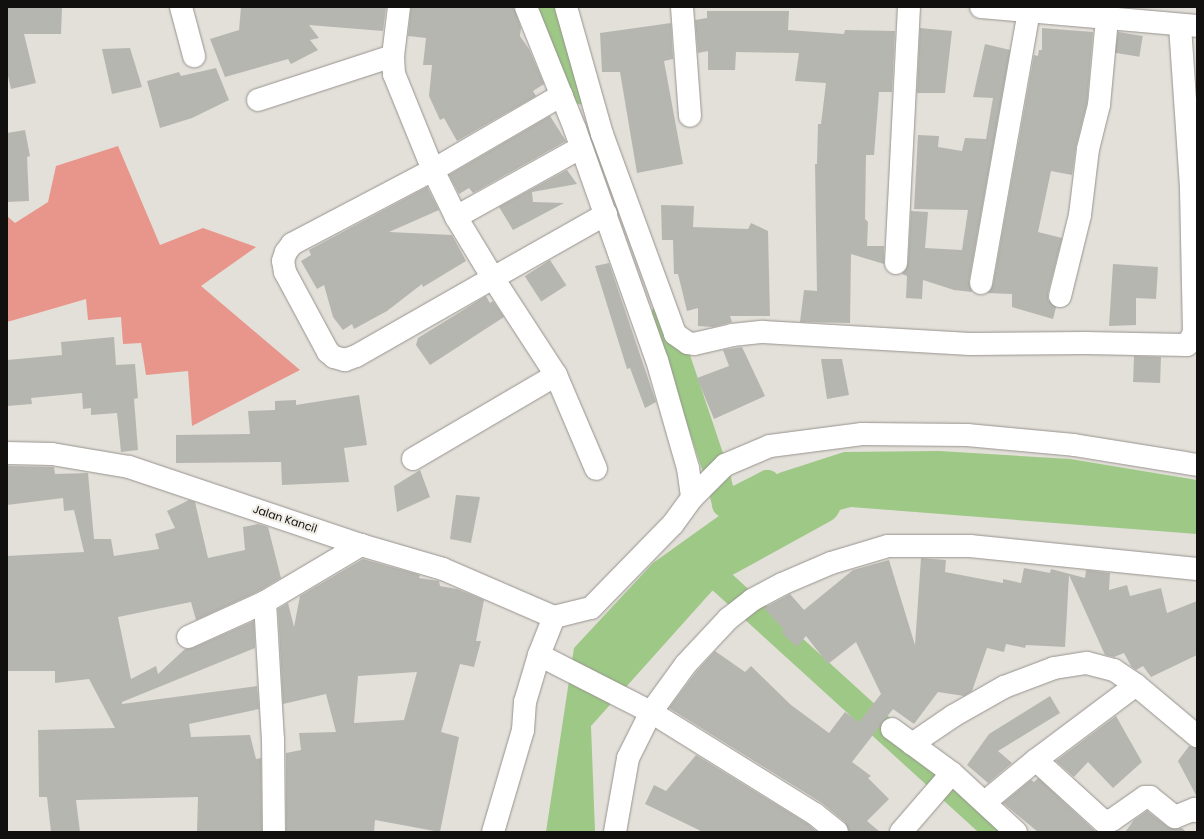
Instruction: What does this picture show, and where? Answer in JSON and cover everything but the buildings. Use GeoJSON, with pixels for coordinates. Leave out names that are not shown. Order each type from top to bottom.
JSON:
{"type":"FeatureCollection","features":[{"type":"Feature","properties":{"kind":"street"},"geometry":{"type":"LineString","coordinates":[[181,7],[194,56]]}},
{"type":"Feature","properties":{"kind":"street"},"geometry":{"type":"LineString","coordinates":[[399,7],[393,56],[394,74],[433,170],[456,217],[493,278],[556,375],[596,468]]}},
{"type":"Feature","properties":{"kind":"street"},"geometry":{"type":"LineString","coordinates":[[526,7],[562,95],[580,148],[606,214],[669,397],[688,468],[698,491]]}},
{"type":"Feature","properties":{"kind":"street"},"geometry":{"type":"LineString","coordinates":[[566,7],[602,134],[675,334],[688,343],[763,332],[970,344],[1085,342],[1183,347],[1192,340],[1195,324],[1186,21],[1107,18],[981,7]]}},
{"type":"Feature","properties":{"kind":"street"},"geometry":{"type":"LineString","coordinates":[[682,7],[690,116]]}},
{"type":"Feature","properties":{"kind":"street"},"geometry":{"type":"LineString","coordinates":[[896,263],[909,7]]}},
{"type":"Feature","properties":{"kind":"street"},"geometry":{"type":"LineString","coordinates":[[981,283],[1029,12]]}},
{"type":"Feature","properties":{"kind":"street"},"geometry":{"type":"LineString","coordinates":[[1060,296],[1080,215],[1088,149],[1099,104],[1107,18]]}},
{"type":"Feature","properties":{"kind":"street"},"geometry":{"type":"LineString","coordinates":[[258,100],[393,56]]}},
{"type":"Feature","properties":{"kind":"street"},"geometry":{"type":"LineString","coordinates":[[562,95],[433,170],[292,244],[286,252],[283,261],[285,272],[328,352],[334,357],[345,360],[356,356],[606,214]]}},
{"type":"Feature","properties":{"kind":"street"},"geometry":{"type":"LineString","coordinates":[[456,217],[580,148]]}},
{"type":"Feature","properties":{"kind":"street"},"geometry":{"type":"LineString","coordinates":[[414,459],[556,375]]}},
{"type":"Feature","properties":{"kind":"street"},"geometry":{"type":"LineString","coordinates":[[493,832],[523,730],[526,702],[539,655],[554,617],[591,608],[673,524],[698,491],[725,465],[770,446],[862,434],[967,434],[1041,441],[1197,465]]}},
{"type":"Feature","properties":{"kind":"street","name":"Jalan Kancil"},"geometry":{"type":"LineString","coordinates":[[7,453],[52,454],[129,467],[361,545],[443,569],[554,617]]}},
{"type":"Feature","properties":{"kind":"street"},"geometry":{"type":"LineString","coordinates":[[188,637],[265,602],[361,545]]}},
{"type":"Feature","properties":{"kind":"street"},"geometry":{"type":"LineString","coordinates":[[614,832],[628,758],[644,709],[728,620],[752,600],[831,563],[888,546],[970,546],[1197,569]]}},
{"type":"Feature","properties":{"kind":"street"},"geometry":{"type":"LineString","coordinates":[[265,602],[273,739],[274,832]]}},
{"type":"Feature","properties":{"kind":"street"},"geometry":{"type":"LineString","coordinates":[[539,655],[560,668],[644,709],[802,806],[837,832]]}},
{"type":"Feature","properties":{"kind":"street"},"geometry":{"type":"LineString","coordinates":[[912,744],[953,716],[1004,687],[1054,668],[1087,663],[1104,666],[1136,685],[1197,736]]}},
{"type":"Feature","properties":{"kind":"street"},"geometry":{"type":"LineString","coordinates":[[985,802],[1036,760],[1136,685]]}},
{"type":"Feature","properties":{"kind":"street"},"geometry":{"type":"LineString","coordinates":[[892,729],[985,802],[1016,832]]}},
{"type":"Feature","properties":{"kind":"street"},"geometry":{"type":"LineString","coordinates":[[1036,760],[1103,821],[1112,820],[1145,797],[1150,797],[1175,817],[1196,809]]}},
{"type":"Feature","properties":{"kind":"street"},"geometry":{"type":"LineString","coordinates":[[905,828],[950,774]]}},
{"type":"Feature","properties":{"kind":"shaded area"},"geometry":{"type":"Polygon","coordinates":[[[118,146],[160,245],[203,228],[256,247],[201,286],[300,370],[192,426],[188,371],[146,375],[141,343],[123,344],[121,317],[88,320],[86,299],[7,322],[7,216],[15,223],[48,202],[56,166],[118,146]]]}},
{"type":"Feature","properties":{"kind":"shaded area"},"geometry":{"type":"Polygon","coordinates":[[[939,451],[1070,459],[1197,480],[1197,534],[851,507],[744,535],[721,581],[591,726],[595,832],[546,832],[574,648],[653,563],[779,473],[844,452],[939,451]]]}},
{"type":"Feature","properties":{"kind":"waterway"},"geometry":{"type":"LineString","coordinates":[[550,7],[581,91]]}},
{"type":"Feature","properties":{"kind":"waterway"},"geometry":{"type":"LineString","coordinates":[[663,315],[717,475],[724,504],[767,482],[783,512]]}},
{"type":"Feature","properties":{"kind":"waterway"},"geometry":{"type":"LineString","coordinates":[[692,579],[701,567],[819,502]]}},
{"type":"Feature","properties":{"kind":"waterway"},"geometry":{"type":"LineString","coordinates":[[701,567],[721,581],[997,832]]}}]}
